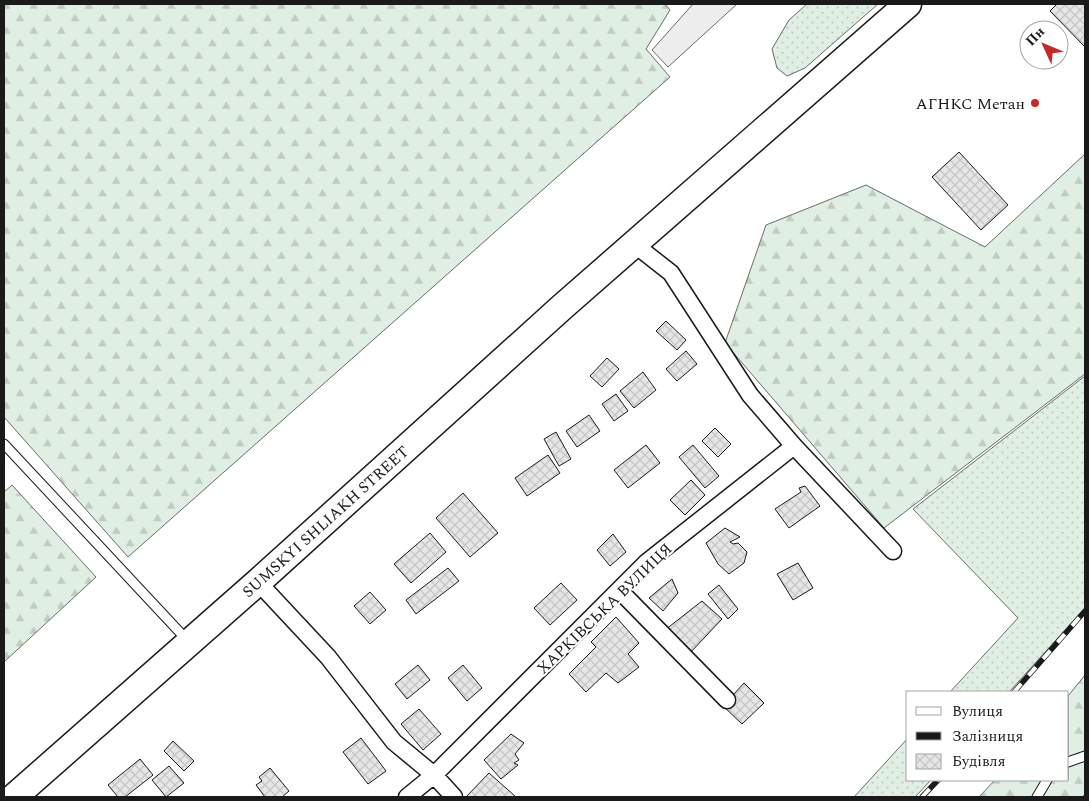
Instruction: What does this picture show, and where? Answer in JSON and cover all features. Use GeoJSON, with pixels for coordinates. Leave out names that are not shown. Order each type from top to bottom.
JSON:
{"type":"FeatureCollection","features":[{"type":"Feature","properties":{"kind":"main road","name":"SUMSKYI SHLIAKH STREET"},"geometry":{"type":"LineString","coordinates":[[14,797],[258,582],[634,244],[908,4]]}},
{"type":"Feature","properties":{"kind":"street"},"geometry":{"type":"LineString","coordinates":[[634,244],[671,273],[750,395],[794,446],[892,551]]}},
{"type":"Feature","properties":{"kind":"street","name":"ХАРКІВСЬКА ВУЛИЦЯ"},"geometry":{"type":"LineString","coordinates":[[407,797],[434,775],[647,562],[794,446]]}},
{"type":"Feature","properties":{"kind":"street"},"geometry":{"type":"LineString","coordinates":[[258,582],[328,658],[394,742],[434,775],[454,797]]}},
{"type":"Feature","properties":{"kind":"street"},"geometry":{"type":"LineString","coordinates":[[619,590],[727,700]]}},
{"type":"Feature","properties":{"kind":"lane"},"geometry":{"type":"LineString","coordinates":[[4,444],[189,642]]}},
{"type":"Feature","properties":{"kind":"lane"},"geometry":{"type":"LineString","coordinates":[[1069,762],[1085,756]]}},
{"type":"Feature","properties":{"kind":"lane"},"geometry":{"type":"LineString","coordinates":[[1037,797],[1046,781]]}},
{"type":"Feature","properties":{"kind":"green space"},"geometry":{"type":"Polygon","coordinates":[[[4,4],[665,4],[670,10],[646,49],[670,77],[128,557],[4,417],[4,4]]]}},
{"type":"Feature","properties":{"kind":"green space"},"geometry":{"type":"Polygon","coordinates":[[[807,4],[878,4],[805,68],[787,76],[777,68],[772,49],[789,20],[807,4]]]}},
{"type":"Feature","properties":{"kind":"green space"},"geometry":{"type":"Polygon","coordinates":[[[1085,154],[1085,374],[884,528],[725,343],[766,225],[866,185],[985,247],[1085,154]]]}},
{"type":"Feature","properties":{"kind":"green space"},"geometry":{"type":"Polygon","coordinates":[[[1085,376],[1085,608],[1010,691],[951,691],[1018,618],[913,509],[1085,376]]]}},
{"type":"Feature","properties":{"kind":"green space"},"geometry":{"type":"Polygon","coordinates":[[[12,485],[96,577],[4,662],[4,492],[12,485]]]}},
{"type":"Feature","properties":{"kind":"green space"},"geometry":{"type":"Polygon","coordinates":[[[1085,675],[1085,794],[1082,797],[979,797],[994,781],[1069,781],[1069,695],[1085,675]]]}},
{"type":"Feature","properties":{"kind":"green space"},"geometry":{"type":"Polygon","coordinates":[[[906,740],[906,781],[930,781],[915,797],[854,797],[906,740]]]}},
{"type":"Feature","properties":{"kind":"shaded area"},"geometry":{"type":"Polygon","coordinates":[[[693,4],[737,4],[668,67],[652,50],[693,4]]]}},
{"type":"Feature","properties":{"kind":"building"},"geometry":{"type":"Polygon","coordinates":[[[1057,4],[1085,4],[1085,47],[1069,31],[1069,20],[1059,20],[1050,11],[1057,4]]]}},
{"type":"Feature","properties":{"kind":"building"},"geometry":{"type":"Polygon","coordinates":[[[959,152],[1008,205],[981,230],[932,177],[959,152]]]}},
{"type":"Feature","properties":{"kind":"building"},"geometry":{"type":"Polygon","coordinates":[[[666,321],[686,340],[677,350],[656,331],[666,321]]]}},
{"type":"Feature","properties":{"kind":"building"},"geometry":{"type":"Polygon","coordinates":[[[686,351],[697,364],[677,381],[666,369],[686,351]]]}},
{"type":"Feature","properties":{"kind":"building"},"geometry":{"type":"Polygon","coordinates":[[[607,358],[619,369],[602,387],[590,376],[607,358]]]}},
{"type":"Feature","properties":{"kind":"building"},"geometry":{"type":"Polygon","coordinates":[[[643,372],[656,390],[634,408],[620,391],[643,372]]]}},
{"type":"Feature","properties":{"kind":"building"},"geometry":{"type":"Polygon","coordinates":[[[616,394],[628,411],[614,421],[602,404],[616,394]]]}},
{"type":"Feature","properties":{"kind":"building"},"geometry":{"type":"Polygon","coordinates":[[[589,415],[600,431],[577,447],[566,431],[589,415]]]}},
{"type":"Feature","properties":{"kind":"building"},"geometry":{"type":"Polygon","coordinates":[[[715,428],[731,444],[718,457],[702,441],[715,428]]]}},
{"type":"Feature","properties":{"kind":"building"},"geometry":{"type":"Polygon","coordinates":[[[556,432],[571,459],[559,466],[544,439],[556,432]]]}},
{"type":"Feature","properties":{"kind":"building"},"geometry":{"type":"Polygon","coordinates":[[[646,445],[660,463],[628,488],[614,470],[646,445]]]}},
{"type":"Feature","properties":{"kind":"building"},"geometry":{"type":"Polygon","coordinates":[[[693,445],[719,476],[705,488],[679,457],[693,445]]]}},
{"type":"Feature","properties":{"kind":"building"},"geometry":{"type":"Polygon","coordinates":[[[548,455],[560,473],[527,496],[515,478],[548,455]]]}},
{"type":"Feature","properties":{"kind":"building"},"geometry":{"type":"Polygon","coordinates":[[[691,480],[705,495],[685,515],[670,500],[691,480]]]}},
{"type":"Feature","properties":{"kind":"building"},"geometry":{"type":"Polygon","coordinates":[[[805,486],[820,506],[789,528],[775,509],[801,492],[799,488],[805,486]]]}},
{"type":"Feature","properties":{"kind":"building"},"geometry":{"type":"Polygon","coordinates":[[[463,493],[498,533],[470,557],[436,518],[463,493]]]}},
{"type":"Feature","properties":{"kind":"building"},"geometry":{"type":"Polygon","coordinates":[[[725,528],[740,537],[730,542],[733,544],[738,543],[747,552],[744,563],[729,574],[718,564],[706,543],[725,528]]]}},
{"type":"Feature","properties":{"kind":"building"},"geometry":{"type":"Polygon","coordinates":[[[430,533],[446,552],[411,583],[394,564],[430,533]]]}},
{"type":"Feature","properties":{"kind":"building"},"geometry":{"type":"Polygon","coordinates":[[[613,534],[626,552],[610,566],[597,550],[613,534]]]}},
{"type":"Feature","properties":{"kind":"building"},"geometry":{"type":"Polygon","coordinates":[[[798,563],[813,588],[793,600],[777,574],[798,563]]]}},
{"type":"Feature","properties":{"kind":"building"},"geometry":{"type":"Polygon","coordinates":[[[448,568],[459,581],[416,614],[406,600],[448,568]]]}},
{"type":"Feature","properties":{"kind":"building"},"geometry":{"type":"Polygon","coordinates":[[[672,579],[678,593],[663,611],[649,598],[672,579]]]}},
{"type":"Feature","properties":{"kind":"building"},"geometry":{"type":"Polygon","coordinates":[[[561,583],[577,600],[550,625],[534,608],[561,583]]]}},
{"type":"Feature","properties":{"kind":"building"},"geometry":{"type":"Polygon","coordinates":[[[719,585],[738,609],[728,619],[708,594],[719,585]]]}},
{"type":"Feature","properties":{"kind":"building"},"geometry":{"type":"Polygon","coordinates":[[[370,592],[386,610],[370,624],[354,606],[370,592]]]}},
{"type":"Feature","properties":{"kind":"building"},"geometry":{"type":"Polygon","coordinates":[[[702,601],[722,619],[689,654],[665,630],[702,601]]]}},
{"type":"Feature","properties":{"kind":"building"},"geometry":{"type":"Polygon","coordinates":[[[616,617],[639,643],[628,654],[639,667],[618,683],[606,673],[586,692],[569,674],[596,647],[591,642],[616,617]]]}},
{"type":"Feature","properties":{"kind":"building"},"geometry":{"type":"Polygon","coordinates":[[[418,665],[430,680],[407,699],[395,684],[418,665]]]}},
{"type":"Feature","properties":{"kind":"building"},"geometry":{"type":"Polygon","coordinates":[[[463,665],[482,688],[467,701],[448,678],[463,665]]]}},
{"type":"Feature","properties":{"kind":"building"},"geometry":{"type":"Polygon","coordinates":[[[744,683],[764,703],[742,724],[723,706],[744,683]]]}},
{"type":"Feature","properties":{"kind":"building"},"geometry":{"type":"Polygon","coordinates":[[[419,709],[441,734],[423,750],[401,724],[419,709]]]}},
{"type":"Feature","properties":{"kind":"building"},"geometry":{"type":"Polygon","coordinates":[[[511,734],[524,743],[515,754],[519,760],[514,763],[518,765],[501,779],[484,760],[511,734]]]}},
{"type":"Feature","properties":{"kind":"building"},"geometry":{"type":"Polygon","coordinates":[[[361,738],[386,771],[368,784],[343,752],[361,738]]]}},
{"type":"Feature","properties":{"kind":"building"},"geometry":{"type":"Polygon","coordinates":[[[173,741],[194,761],[184,771],[164,751],[173,741]]]}},
{"type":"Feature","properties":{"kind":"building"},"geometry":{"type":"Polygon","coordinates":[[[140,759],[153,775],[125,797],[118,797],[108,785],[140,759]]]}},
{"type":"Feature","properties":{"kind":"building"},"geometry":{"type":"Polygon","coordinates":[[[169,766],[184,783],[166,797],[152,780],[169,766]]]}},
{"type":"Feature","properties":{"kind":"building"},"geometry":{"type":"Polygon","coordinates":[[[270,768],[289,791],[282,797],[265,797],[256,785],[262,781],[259,777],[270,768]]]}},
{"type":"Feature","properties":{"kind":"building"},"geometry":{"type":"Polygon","coordinates":[[[489,773],[516,797],[466,797],[489,773]]]}},
{"type":"Feature","properties":{"kind":"railway"},"geometry":{"type":"LineString","coordinates":[[1015,691],[1085,611]]}},
{"type":"Feature","properties":{"kind":"railway"},"geometry":{"type":"LineString","coordinates":[[922,797],[937,781]]}},
{"type":"Feature","properties":{"kind":"place","name":"АГНКС Метан"},"geometry":{"type":"Point","coordinates":[1035,103]}}]}
